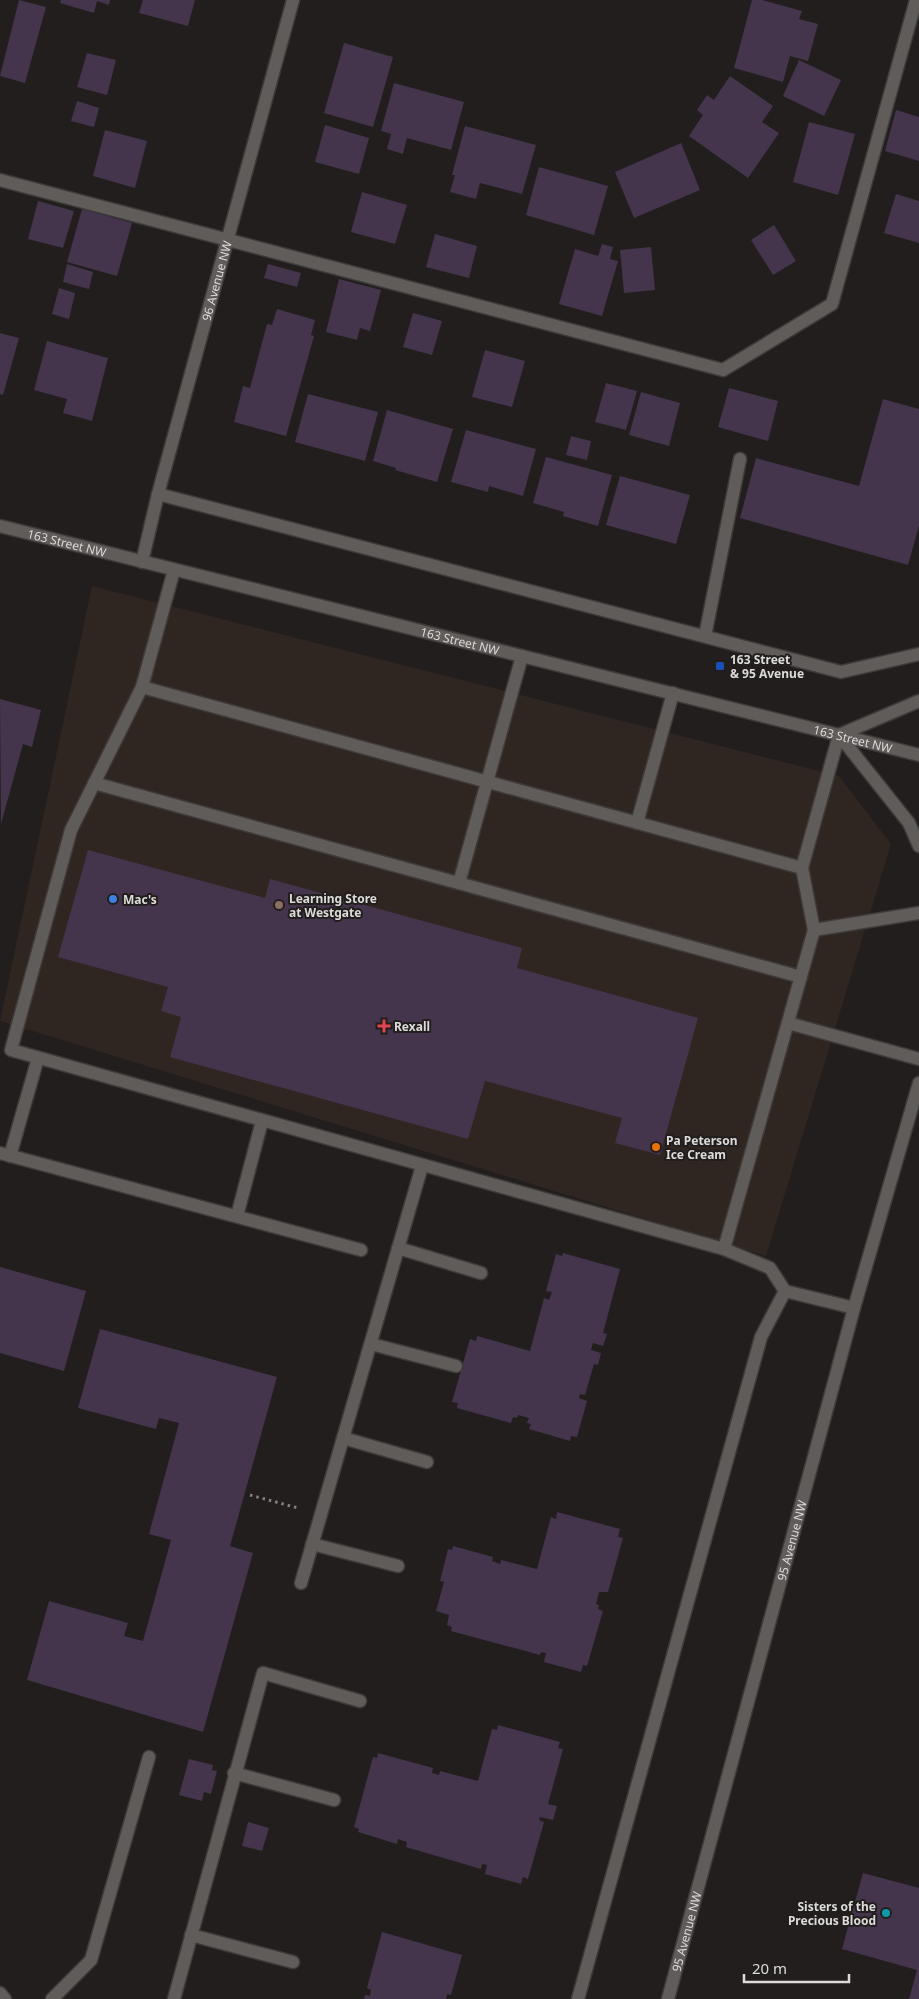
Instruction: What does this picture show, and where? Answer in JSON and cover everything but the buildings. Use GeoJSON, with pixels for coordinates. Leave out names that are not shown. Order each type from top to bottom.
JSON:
{"type":"FeatureCollection","features":[{"type":"Feature","properties":{"kind":"main road","name":"96 Avenue NW"},"geometry":{"type":"LineString","coordinates":[[142,562],[158,494],[292,0]]}},
{"type":"Feature","properties":{"kind":"main road"},"geometry":{"type":"LineString","coordinates":[[0,180],[227,242],[723,370],[832,304],[916,0]]}},
{"type":"Feature","properties":{"kind":"main road"},"geometry":{"type":"LineString","coordinates":[[705,636],[740,459]]}},
{"type":"Feature","properties":{"kind":"main road"},"geometry":{"type":"LineString","coordinates":[[158,494],[841,672],[919,654]]}},
{"type":"Feature","properties":{"kind":"main road","name":"163 Street NW"},"geometry":{"type":"LineString","coordinates":[[0,526],[919,755]]}},
{"type":"Feature","properties":{"kind":"main road"},"geometry":{"type":"LineString","coordinates":[[174,570],[142,688],[70,830],[5,1049],[724,1249],[770,1268],[785,1291],[854,1308]]}},
{"type":"Feature","properties":{"kind":"main road"},"geometry":{"type":"LineString","coordinates":[[459,883],[522,656]]}},
{"type":"Feature","properties":{"kind":"main road"},"geometry":{"type":"LineString","coordinates":[[142,688],[802,868]]}},
{"type":"Feature","properties":{"kind":"main road"},"geometry":{"type":"LineString","coordinates":[[637,823],[673,693]]}},
{"type":"Feature","properties":{"kind":"main road"},"geometry":{"type":"LineString","coordinates":[[839,734],[919,701]]}},
{"type":"Feature","properties":{"kind":"main road"},"geometry":{"type":"LineString","coordinates":[[839,734],[909,823],[919,846]]}},
{"type":"Feature","properties":{"kind":"main road"},"geometry":{"type":"LineString","coordinates":[[724,1249],[814,930],[802,868],[839,734]]}},
{"type":"Feature","properties":{"kind":"main road"},"geometry":{"type":"LineString","coordinates":[[94,783],[801,977]]}},
{"type":"Feature","properties":{"kind":"main road"},"geometry":{"type":"LineString","coordinates":[[814,930],[919,913]]}},
{"type":"Feature","properties":{"kind":"main road"},"geometry":{"type":"LineString","coordinates":[[788,1023],[919,1059]]}},
{"type":"Feature","properties":{"kind":"main road"},"geometry":{"type":"LineString","coordinates":[[38,1058],[5,1154],[361,1250]]}},
{"type":"Feature","properties":{"kind":"main road","name":"95 Avenue NW"},"geometry":{"type":"LineString","coordinates":[[668,1999],[854,1308],[919,1083]]}},
{"type":"Feature","properties":{"kind":"main road"},"geometry":{"type":"LineString","coordinates":[[237,1216],[262,1121]]}},
{"type":"Feature","properties":{"kind":"main road"},"geometry":{"type":"LineString","coordinates":[[302,1583],[422,1166]]}},
{"type":"Feature","properties":{"kind":"main road"},"geometry":{"type":"LineString","coordinates":[[398,1248],[481,1273]]}},
{"type":"Feature","properties":{"kind":"main road"},"geometry":{"type":"LineString","coordinates":[[578,1999],[761,1337],[785,1291]]}},
{"type":"Feature","properties":{"kind":"main road"},"geometry":{"type":"LineString","coordinates":[[370,1344],[456,1366]]}},
{"type":"Feature","properties":{"kind":"main road"},"geometry":{"type":"LineString","coordinates":[[343,1438],[427,1462]]}},
{"type":"Feature","properties":{"kind":"main road"},"geometry":{"type":"LineString","coordinates":[[312,1544],[398,1566]]}},
{"type":"Feature","properties":{"kind":"main road"},"geometry":{"type":"LineString","coordinates":[[174,1999],[234,1773],[263,1673],[360,1701]]}},
{"type":"Feature","properties":{"kind":"main road"},"geometry":{"type":"LineString","coordinates":[[52,1999],[91,1960],[149,1757]]}},
{"type":"Feature","properties":{"kind":"main road"},"geometry":{"type":"LineString","coordinates":[[234,1773],[334,1800]]}},
{"type":"Feature","properties":{"kind":"main road"},"geometry":{"type":"LineString","coordinates":[[191,1935],[293,1962]]}},
{"type":"Feature","properties":{"kind":"main road"},"geometry":{"type":"LineString","coordinates":[[0,1993],[5,1999]]}},
{"type":"Feature","properties":{"kind":"path"},"geometry":{"type":"LineString","coordinates":[[250,1495],[321,1514]]}},
{"type":"Feature","properties":{"kind":"shaded area"},"geometry":{"type":"Polygon","coordinates":[[[92,586],[839,776],[891,844],[766,1256],[0,1021],[92,586]]]}},
{"type":"Feature","properties":{"kind":"place","name":"163 Street & 95 Avenue"},"geometry":{"type":"Point","coordinates":[720,666]}},
{"type":"Feature","properties":{"kind":"place","name":"Mac's"},"geometry":{"type":"Point","coordinates":[113,899]}},
{"type":"Feature","properties":{"kind":"place","name":"Learning Store at Westgate"},"geometry":{"type":"Point","coordinates":[279,905]}},
{"type":"Feature","properties":{"kind":"place","name":"Rexall"},"geometry":{"type":"Point","coordinates":[384,1026]}},
{"type":"Feature","properties":{"kind":"place","name":"Pa Peterson Ice Cream"},"geometry":{"type":"Point","coordinates":[656,1147]}},
{"type":"Feature","properties":{"kind":"place","name":"Sisters of the Precious Blood"},"geometry":{"type":"Point","coordinates":[886,1913]}}]}
